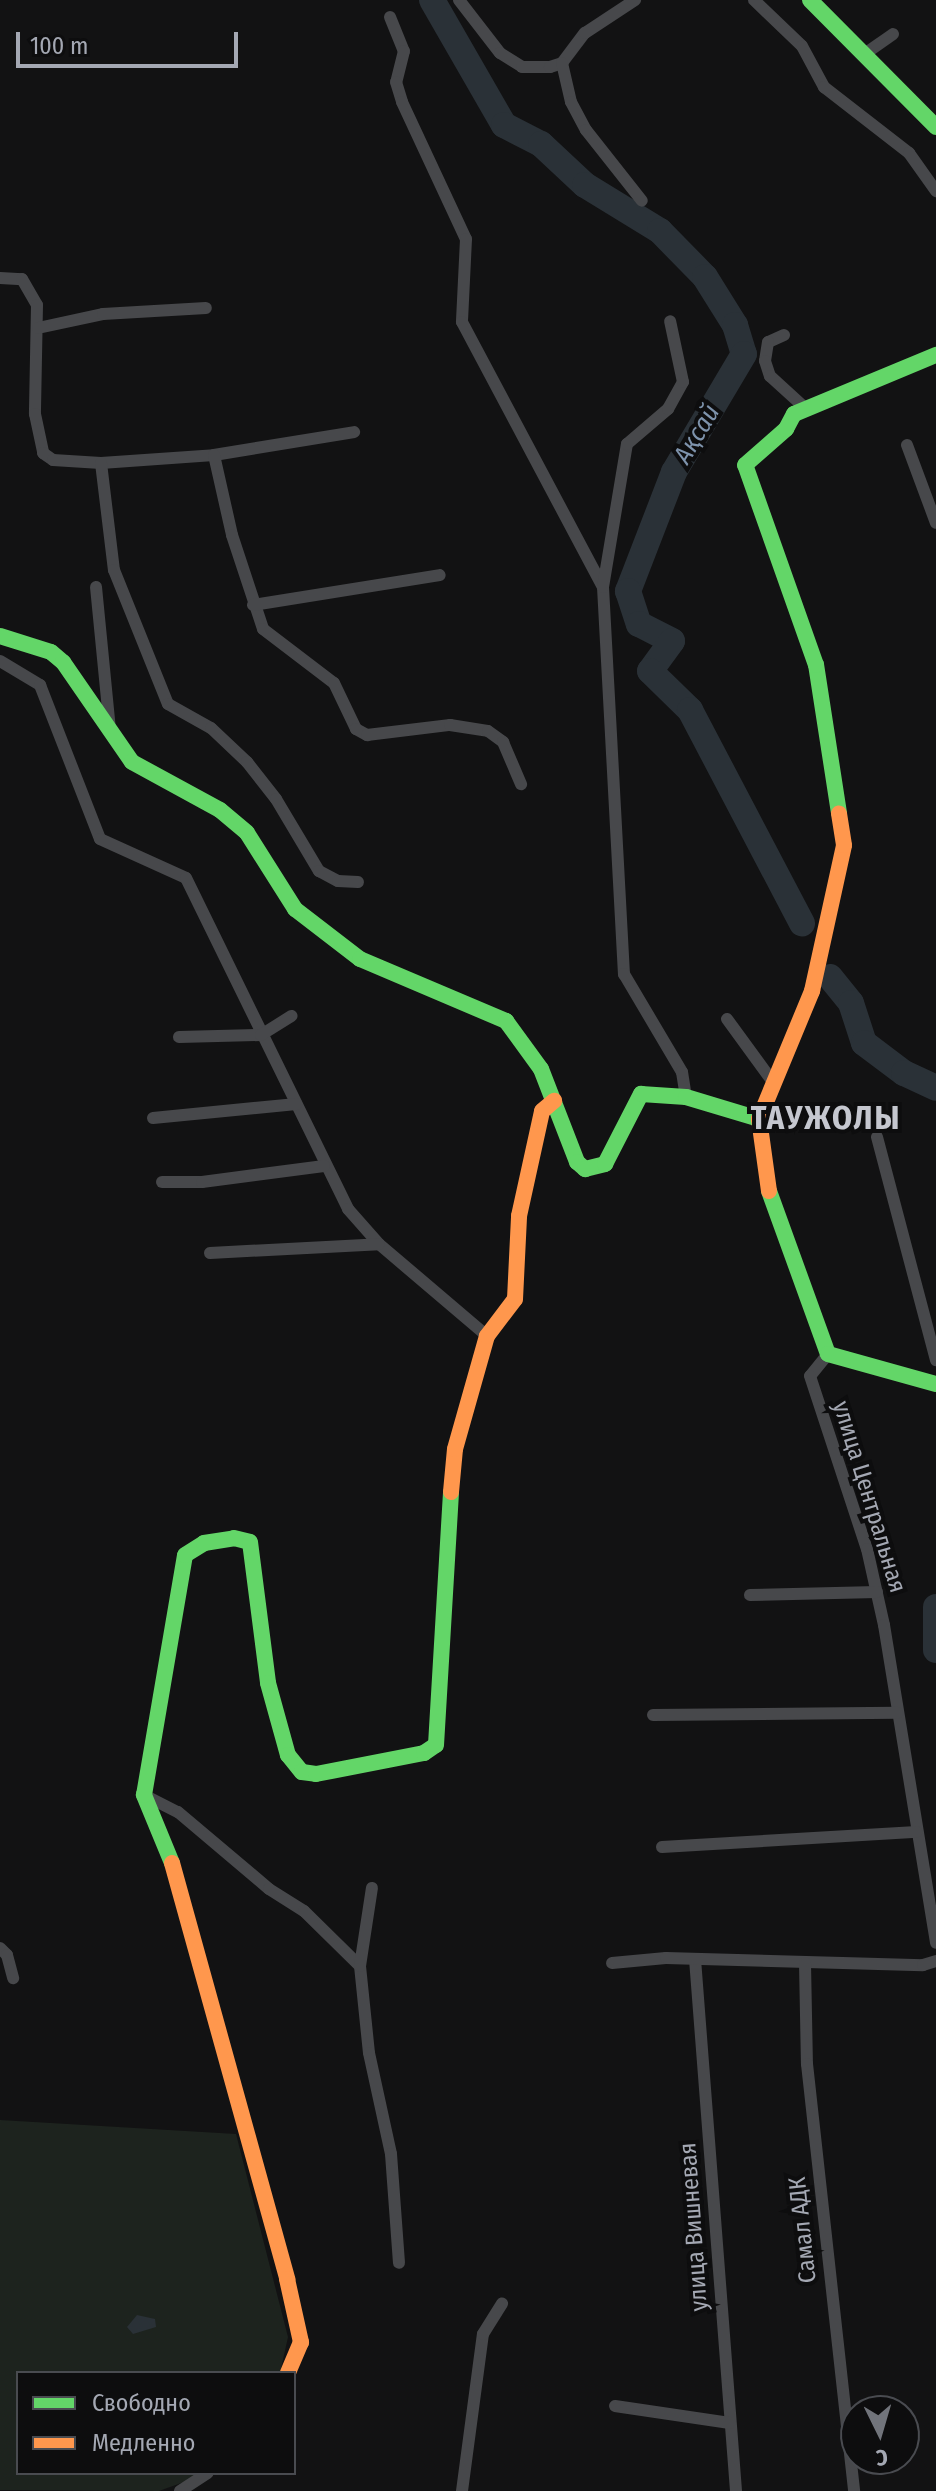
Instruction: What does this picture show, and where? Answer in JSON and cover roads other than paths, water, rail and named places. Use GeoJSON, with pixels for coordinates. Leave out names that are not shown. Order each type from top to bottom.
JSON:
{"type":"FeatureCollection","features":[{"type":"Feature","properties":{"kind":"street"},"geometry":{"type":"LineString","coordinates":[[459,0],[500,53],[522,67],[562,63],[585,33],[635,0]]}},
{"type":"Feature","properties":{"kind":"street"},"geometry":{"type":"LineString","coordinates":[[754,0],[802,46],[824,87],[870,128],[909,153],[936,191]]}},
{"type":"Feature","properties":{"kind":"street"},"geometry":{"type":"LineString","coordinates":[[810,0],[866,53],[936,127]]}},
{"type":"Feature","properties":{"kind":"street"},"geometry":{"type":"LineString","coordinates":[[390,17],[404,51],[396,82],[402,102],[466,239],[462,322],[603,587]]}},
{"type":"Feature","properties":{"kind":"street"},"geometry":{"type":"LineString","coordinates":[[866,53],[893,34]]}},
{"type":"Feature","properties":{"kind":"street"},"geometry":{"type":"LineString","coordinates":[[562,63],[571,102],[586,130],[642,201]]}},
{"type":"Feature","properties":{"kind":"street"},"geometry":{"type":"LineString","coordinates":[[0,278],[22,279],[30,287],[38,328],[35,414],[43,453],[68,463],[101,463],[214,455],[354,432]]}},
{"type":"Feature","properties":{"kind":"street"},"geometry":{"type":"LineString","coordinates":[[38,328],[66,318],[206,308]]}},
{"type":"Feature","properties":{"kind":"street"},"geometry":{"type":"LineString","coordinates":[[670,321],[683,382],[668,409],[627,444],[603,587],[624,974],[682,1072],[686,1097]]}},
{"type":"Feature","properties":{"kind":"street"},"geometry":{"type":"LineString","coordinates":[[784,335],[768,342],[765,361],[770,376],[805,408]]}},
{"type":"Feature","properties":{"kind":"street"},"geometry":{"type":"LineString","coordinates":[[936,355],[805,408],[745,465],[744,474],[816,665],[844,845],[812,991],[759,1119],[758,1142],[767,1187],[816,1332],[828,1354],[936,1384]]}},
{"type":"Feature","properties":{"kind":"street"},"geometry":{"type":"LineString","coordinates":[[907,445],[936,523]]}},
{"type":"Feature","properties":{"kind":"street"},"geometry":{"type":"LineString","coordinates":[[214,455],[253,605],[263,629],[340,691],[356,729],[367,735],[450,725],[488,731],[503,742],[521,784]]}},
{"type":"Feature","properties":{"kind":"street"},"geometry":{"type":"LineString","coordinates":[[101,463],[114,570],[168,704],[211,728],[247,762],[276,799],[319,871],[338,881],[358,882]]}},
{"type":"Feature","properties":{"kind":"street"},"geometry":{"type":"LineString","coordinates":[[253,605],[440,575]]}},
{"type":"Feature","properties":{"kind":"street"},"geometry":{"type":"LineString","coordinates":[[96,587],[110,729]]}},
{"type":"Feature","properties":{"kind":"street"},"geometry":{"type":"LineString","coordinates":[[0,636],[51,652],[63,662],[132,762],[220,810],[247,833],[295,909],[360,959],[506,1021],[526,1042],[554,1101],[577,1162],[585,1169],[597,1169],[641,1094],[686,1097],[759,1119]]}},
{"type":"Feature","properties":{"kind":"street"},"geometry":{"type":"LineString","coordinates":[[0,661],[40,685],[100,839],[186,878],[324,1166],[348,1209],[379,1244],[487,1336]]}},
{"type":"Feature","properties":{"kind":"street"},"geometry":{"type":"LineString","coordinates":[[179,1037],[261,1035],[291,1016]]}},
{"type":"Feature","properties":{"kind":"street"},"geometry":{"type":"LineString","coordinates":[[727,1019],[773,1082]]}},
{"type":"Feature","properties":{"kind":"street"},"geometry":{"type":"LineString","coordinates":[[289,2371],[301,2342],[287,2279],[172,1863],[144,1795],[180,1568],[194,1548],[218,1539],[250,1542],[268,1683],[292,1764],[316,1774],[424,1753],[436,1745],[450,1484],[487,1336],[515,1299],[519,1216],[542,1111],[554,1101]]}},
{"type":"Feature","properties":{"kind":"street"},"geometry":{"type":"LineString","coordinates":[[153,1118],[296,1104]]}},
{"type":"Feature","properties":{"kind":"street"},"geometry":{"type":"LineString","coordinates":[[877,1137],[936,1360]]}},
{"type":"Feature","properties":{"kind":"street"},"geometry":{"type":"LineString","coordinates":[[162,1182],[202,1182],[324,1166]]}},
{"type":"Feature","properties":{"kind":"street"},"geometry":{"type":"LineString","coordinates":[[210,1253],[379,1244]]}},
{"type":"Feature","properties":{"kind":"street","name":"улица Центральная"},"geometry":{"type":"LineString","coordinates":[[828,1354],[810,1376],[877,1592],[936,1943]]}},
{"type":"Feature","properties":{"kind":"street"},"geometry":{"type":"LineString","coordinates":[[750,1595],[877,1592]]}},
{"type":"Feature","properties":{"kind":"street"},"geometry":{"type":"LineString","coordinates":[[653,1715],[897,1713]]}},
{"type":"Feature","properties":{"kind":"street"},"geometry":{"type":"LineString","coordinates":[[144,1795],[170,1807],[269,1889],[304,1911],[360,1966]]}},
{"type":"Feature","properties":{"kind":"street"},"geometry":{"type":"LineString","coordinates":[[662,1847],[917,1832]]}},
{"type":"Feature","properties":{"kind":"street"},"geometry":{"type":"LineString","coordinates":[[372,1888],[360,1966],[369,2053],[391,2154],[399,2263]]}},
{"type":"Feature","properties":{"kind":"street"},"geometry":{"type":"LineString","coordinates":[[0,1948],[7,1955],[13,1978]]}},
{"type":"Feature","properties":{"kind":"street"},"geometry":{"type":"LineString","coordinates":[[612,1963],[695,1959],[805,1963],[936,1961]]}},
{"type":"Feature","properties":{"kind":"street","name":"улица Вишневая"},"geometry":{"type":"LineString","coordinates":[[695,1959],[736,2491]]}},
{"type":"Feature","properties":{"kind":"street","name":"Самал АДК"},"geometry":{"type":"LineString","coordinates":[[805,1963],[807,2064],[854,2491]]}},
{"type":"Feature","properties":{"kind":"street"},"geometry":{"type":"LineString","coordinates":[[462,2491],[483,2334],[502,2304]]}},
{"type":"Feature","properties":{"kind":"street"},"geometry":{"type":"LineString","coordinates":[[615,2406],[730,2423]]}},
{"type":"Feature","properties":{"kind":"street"},"geometry":{"type":"LineString","coordinates":[[180,2491],[205,2475]]}},
{"type":"Feature","properties":{"kind":"waterway","name":"Ақсай"},"geometry":{"type":"LineString","coordinates":[[432,0],[504,125],[541,144],[585,185],[660,231],[705,277],[735,325],[744,354],[674,472],[628,591],[639,624],[672,641],[650,671],[690,710],[802,923]]}},
{"type":"Feature","properties":{"kind":"waterway","name":"Ақсай"},"geometry":{"type":"LineString","coordinates":[[830,977],[851,1003],[864,1043],[904,1073],[936,1088]]}},
{"type":"Feature","properties":{"kind":"waterway","name":"Ақсай"},"geometry":{"type":"LineString","coordinates":[[936,1607],[936,1650]]}},
{"type":"Feature","properties":{"kind":"district","name":"ТАУЖОЛЫ"},"geometry":{"type":"Point","coordinates":[826,1118]}}]}
